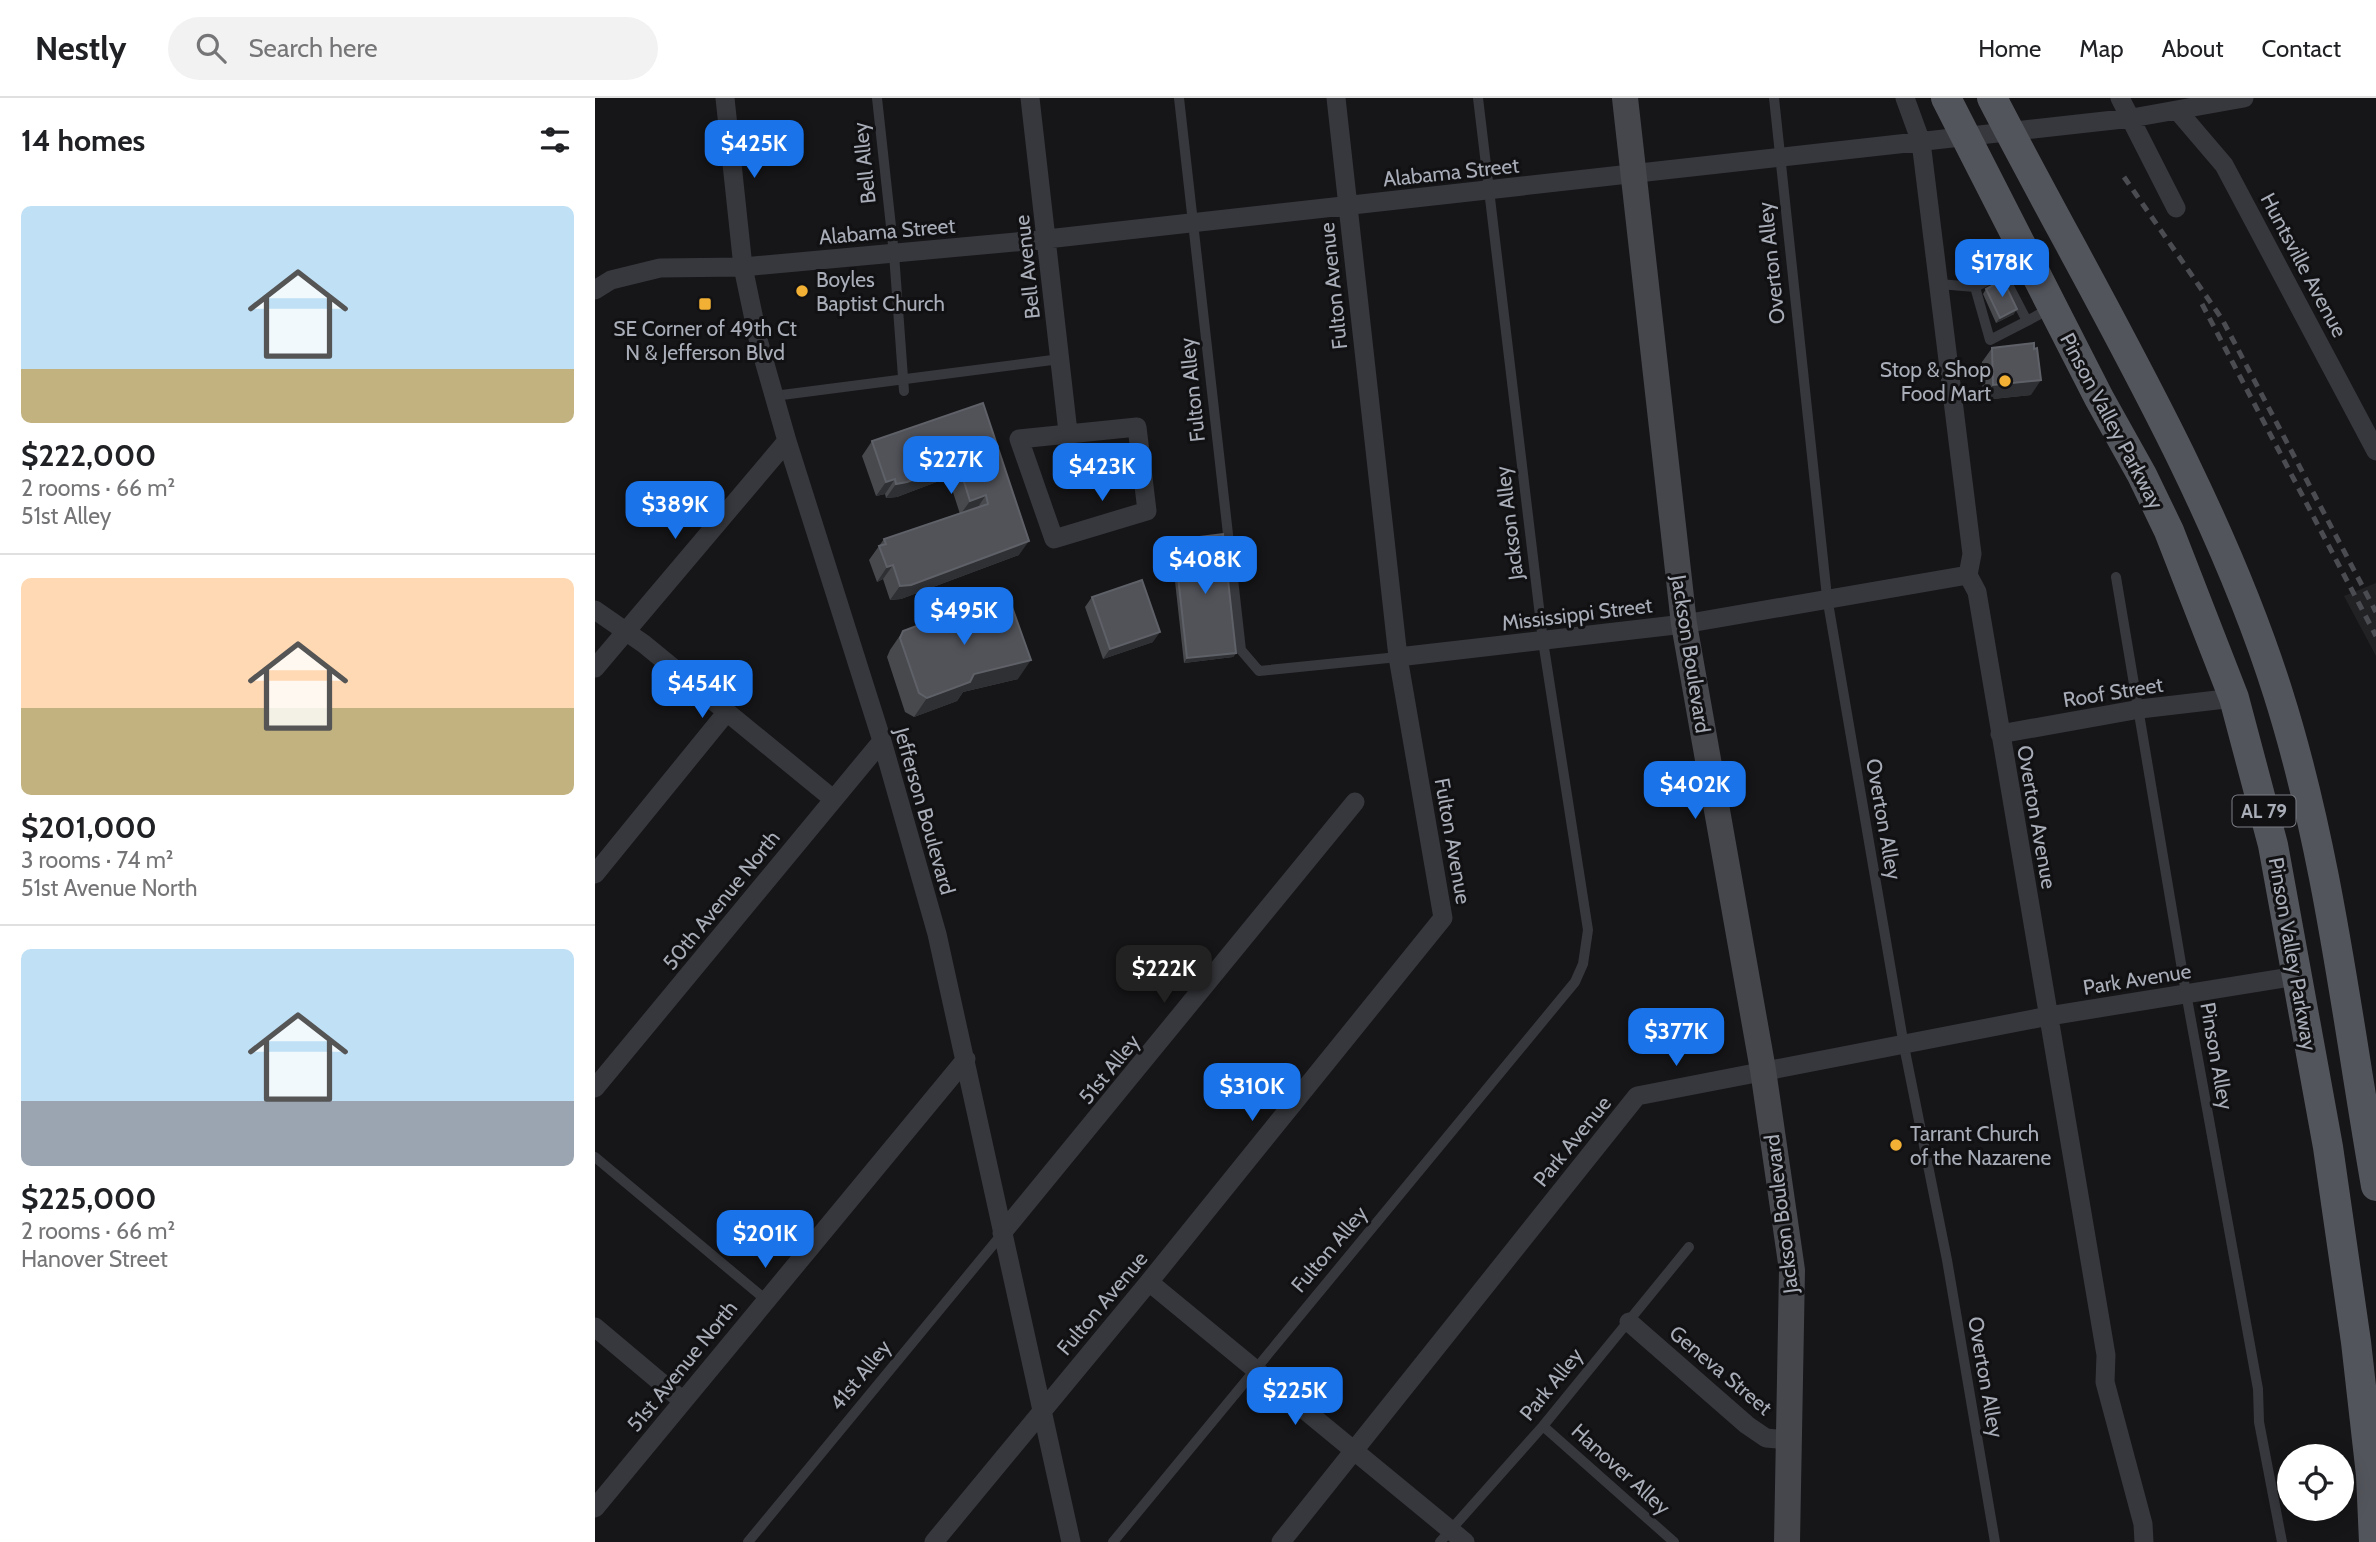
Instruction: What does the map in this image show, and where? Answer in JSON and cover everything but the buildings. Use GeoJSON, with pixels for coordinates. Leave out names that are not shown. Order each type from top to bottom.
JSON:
{"type":"FeatureCollection","features":[{"type":"Feature","properties":{"kind":"main road","name":"Pinson Valley Parkway"},"geometry":{"type":"LineString","coordinates":[[1946,98],[1966,137],[2015,266],[2040,314],[2169,531],[2234,698],[2273,845],[2344,1247],[2372,1442],[2374,1542]]}},
{"type":"Feature","properties":{"kind":"main road","name":"AL 79"},"geometry":{"type":"LineString","coordinates":[[1992,98],[2009,131]]}},
{"type":"Feature","properties":{"kind":"main road","name":"Pinson Valley Parkway"},"geometry":{"type":"LineString","coordinates":[[2009,131],[2186,469],[2245,601],[2278,693],[2316,838],[2341,965],[2376,1186]]}},
{"type":"Feature","properties":{"kind":"main road"},"geometry":{"type":"LineString","coordinates":[[2297,976],[2341,965]]}},
{"type":"Feature","properties":{"kind":"street","name":"Jefferson Boulevard"},"geometry":{"type":"LineString","coordinates":[[725,98],[743,267],[774,397],[882,741],[937,934],[1071,1542]]}},
{"type":"Feature","properties":{"kind":"street","name":"Bell Avenue"},"geometry":{"type":"LineString","coordinates":[[1030,98],[1067,432]]}},
{"type":"Feature","properties":{"kind":"street","name":"Fulton Avenue"},"geometry":{"type":"LineString","coordinates":[[934,1542],[1149,1282],[1443,918],[1398,657],[1336,98]]}},
{"type":"Feature","properties":{"kind":"street","name":"Jackson Boulevard"},"geometry":{"type":"LineString","coordinates":[[1625,98],[1684,624],[1763,1070],[1792,1270],[1787,1542]]}},
{"type":"Feature","properties":{"kind":"street","name":"Overton Avenue"},"geometry":{"type":"LineString","coordinates":[[1905,98],[1921,142],[1972,554],[1968,575],[1977,592],[2049,1016],[2106,1355],[2105,1382],[2143,1524],[2144,1542]]}},
{"type":"Feature","properties":{"kind":"street"},"geometry":{"type":"LineString","coordinates":[[2120,98],[2176,208]]}},
{"type":"Feature","properties":{"kind":"street","name":"Alabama Street"},"geometry":{"type":"LineString","coordinates":[[595,290],[611,280],[660,268],[743,267],[1047,239],[1633,176],[2132,118],[2177,110],[2201,101],[2244,98]]}},
{"type":"Feature","properties":{"kind":"street","name":"Huntsville Avenue"},"geometry":{"type":"LineString","coordinates":[[2177,110],[2224,164],[2376,451]]}},
{"type":"Feature","properties":{"kind":"street"},"geometry":{"type":"LineString","coordinates":[[1137,426],[1147,511],[1054,539],[1019,439],[1067,432],[1137,426]]}},
{"type":"Feature","properties":{"kind":"street"},"geometry":{"type":"LineString","coordinates":[[595,668],[787,441]]}},
{"type":"Feature","properties":{"kind":"street","name":"Mississippi Street"},"geometry":{"type":"LineString","coordinates":[[1398,657],[1684,624],[1827,597],[1968,575]]}},
{"type":"Feature","properties":{"kind":"street"},"geometry":{"type":"LineString","coordinates":[[595,610],[644,644],[833,799]]}},
{"type":"Feature","properties":{"kind":"street","name":"Roof Street"},"geometry":{"type":"LineString","coordinates":[[2000,734],[2140,709],[2234,698]]}},
{"type":"Feature","properties":{"kind":"street"},"geometry":{"type":"LineString","coordinates":[[595,874],[726,713]]}},
{"type":"Feature","properties":{"kind":"street","name":"50th Avenue North"},"geometry":{"type":"LineString","coordinates":[[595,1088],[882,741]]}},
{"type":"Feature","properties":{"kind":"street","name":"51st Alley"},"geometry":{"type":"LineString","coordinates":[[1002,1233],[1355,802]]}},
{"type":"Feature","properties":{"kind":"street","name":"Park Avenue"},"geometry":{"type":"LineString","coordinates":[[1281,1542],[1637,1096],[2049,1016],[2297,976]]}},
{"type":"Feature","properties":{"kind":"street","name":"51st Avenue North"},"geometry":{"type":"LineString","coordinates":[[595,1508],[966,1059]]}},
{"type":"Feature","properties":{"kind":"street"},"geometry":{"type":"LineString","coordinates":[[1149,1282],[1355,1450],[1452,1538]]}},
{"type":"Feature","properties":{"kind":"street","name":"Geneva Street"},"geometry":{"type":"LineString","coordinates":[[1629,1322],[1747,1425],[1766,1438],[1789,1440]]}},
{"type":"Feature","properties":{"kind":"street"},"geometry":{"type":"LineString","coordinates":[[595,1327],[683,1401]]}},
{"type":"Feature","properties":{"kind":"lane","name":"Bell Alley"},"geometry":{"type":"LineString","coordinates":[[877,98],[894,254],[904,386]]}},
{"type":"Feature","properties":{"kind":"lane","name":"Fulton Alley"},"geometry":{"type":"LineString","coordinates":[[1179,98],[1241,650],[1259,671],[1398,657]]}},
{"type":"Feature","properties":{"kind":"lane","name":"Jackson Alley"},"geometry":{"type":"LineString","coordinates":[[1478,98],[1543,641],[1588,930],[1583,964],[1576,982]]}},
{"type":"Feature","properties":{"kind":"lane","name":"Overton Alley"},"geometry":{"type":"LineString","coordinates":[[1774,98],[1827,597],[1904,1046],[1947,1260],[1995,1542]]}},
{"type":"Feature","properties":{"kind":"lane"},"geometry":{"type":"LineString","coordinates":[[1939,284],[1975,288],[2015,266]]}},
{"type":"Feature","properties":{"kind":"lane"},"geometry":{"type":"LineString","coordinates":[[1975,288],[1990,340],[2040,314]]}},
{"type":"Feature","properties":{"kind":"lane"},"geometry":{"type":"LineString","coordinates":[[774,397],[904,386],[1060,359]]}},
{"type":"Feature","properties":{"kind":"lane","name":"Pinson Alley"},"geometry":{"type":"LineString","coordinates":[[2116,577],[2186,993],[2258,1389],[2259,1423],[2281,1542]]}},
{"type":"Feature","properties":{"kind":"lane","name":"Fulton Alley"},"geometry":{"type":"LineString","coordinates":[[1113,1542],[1576,982]]}},
{"type":"Feature","properties":{"kind":"lane"},"geometry":{"type":"LineString","coordinates":[[595,1157],[766,1300]]}},
{"type":"Feature","properties":{"kind":"lane","name":"41st Alley"},"geometry":{"type":"LineString","coordinates":[[748,1542],[1002,1233]]}},
{"type":"Feature","properties":{"kind":"lane","name":"Park Alley"},"geometry":{"type":"LineString","coordinates":[[1452,1538],[1689,1247]]}},
{"type":"Feature","properties":{"kind":"lane","name":"Hanover Alley"},"geometry":{"type":"LineString","coordinates":[[1543,1426],[1674,1542]]}},
{"type":"Feature","properties":{"kind":"shaded area"},"geometry":{"type":"Polygon","coordinates":[[[2376,583],[2376,656],[2344,596],[2376,583]]]}},
{"type":"Feature","properties":{"kind":"railway"},"geometry":{"type":"LineString","coordinates":[[2124,177],[2222,319],[2376,612]]}},
{"type":"Feature","properties":{"kind":"railway"},"geometry":{"type":"LineString","coordinates":[[2202,304],[2376,636]]}},
{"type":"Feature","properties":{"kind":"place","name":"Boyles Baptist Church"},"geometry":{"type":"Point","coordinates":[802,291]}},
{"type":"Feature","properties":{"kind":"place","name":"SE Corner of 49th Ct N & Jefferson Blvd"},"geometry":{"type":"Point","coordinates":[705,304]}},
{"type":"Feature","properties":{"kind":"place","name":"Stop & Shop Food Mart"},"geometry":{"type":"Point","coordinates":[2005,381]}},
{"type":"Feature","properties":{"kind":"place","name":"Tarrant Church of the Nazarene"},"geometry":{"type":"Point","coordinates":[1896,1145]}}]}
